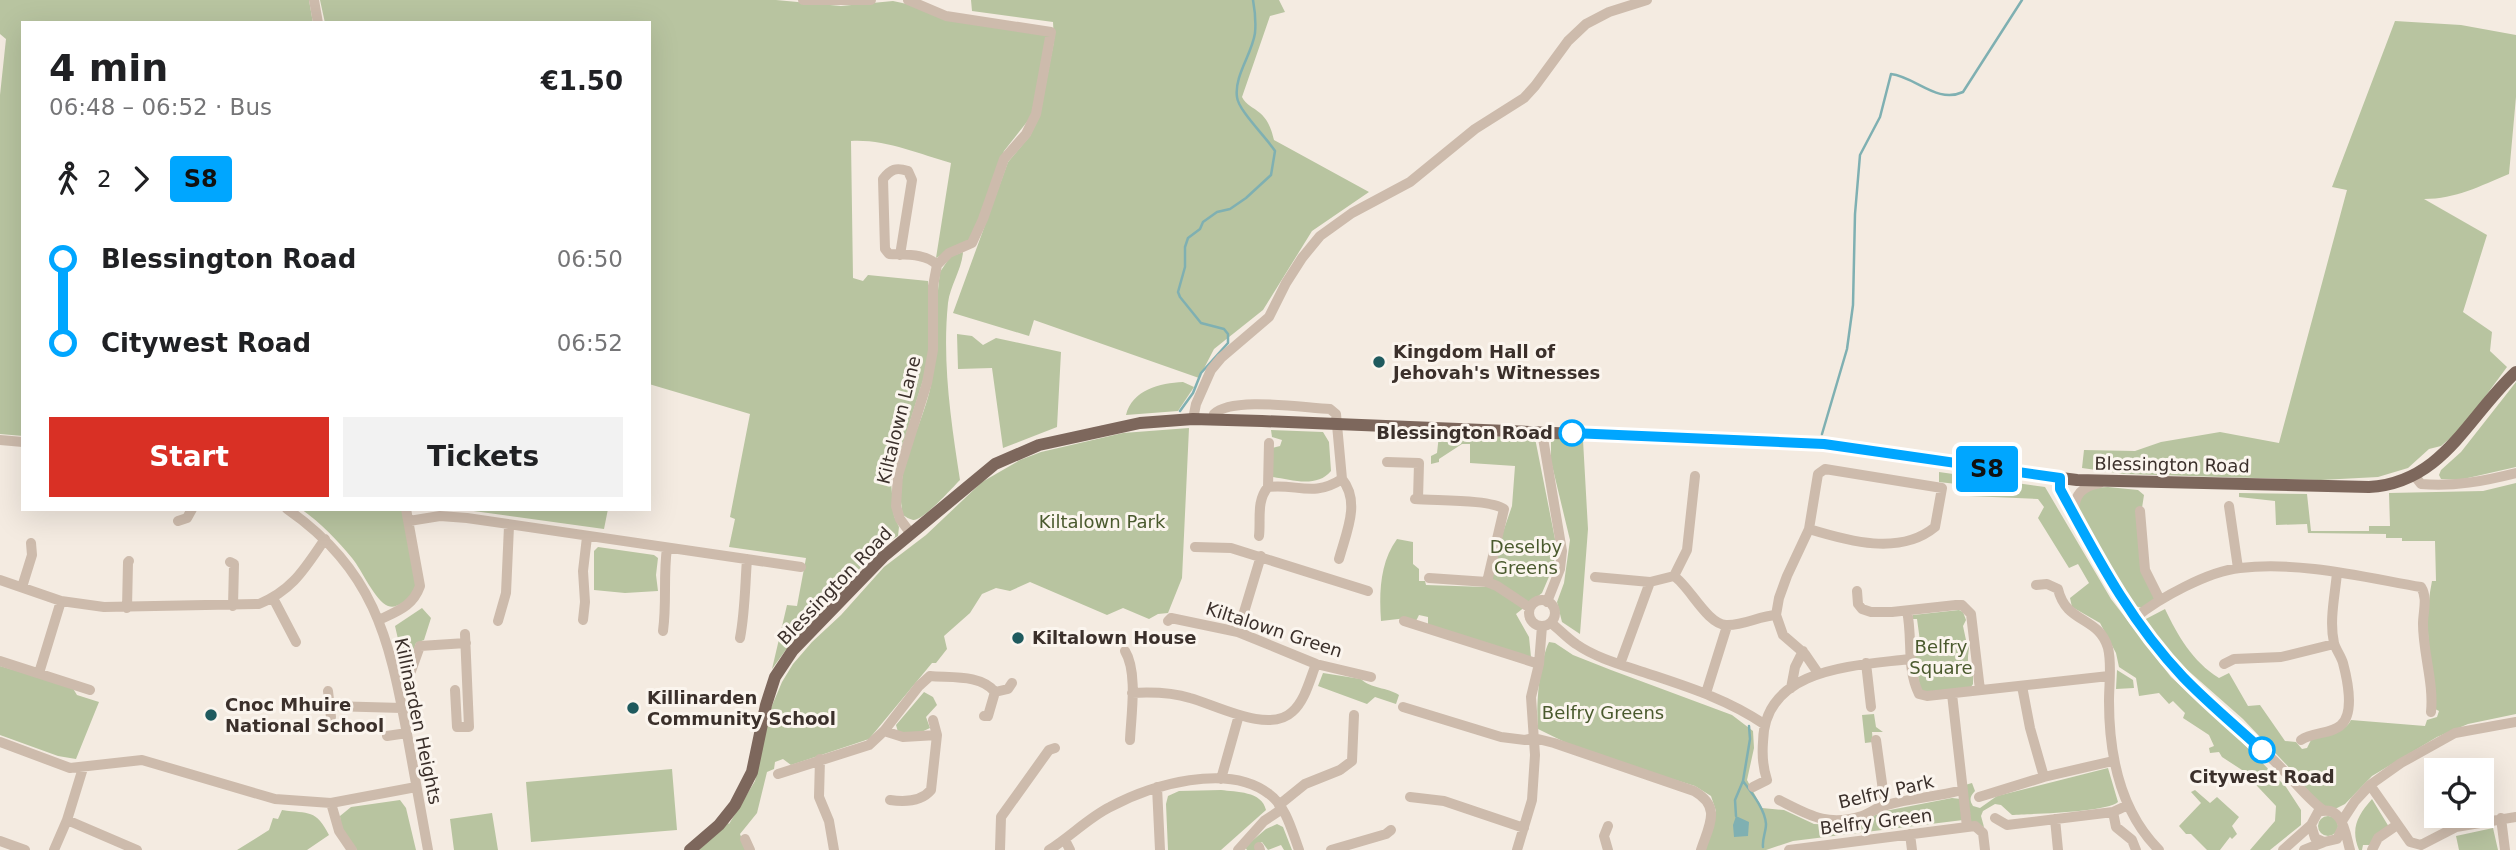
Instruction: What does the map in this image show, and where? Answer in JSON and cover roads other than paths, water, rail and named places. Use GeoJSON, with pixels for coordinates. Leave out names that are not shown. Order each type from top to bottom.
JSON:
{"type":"FeatureCollection","features":[{"type":"Feature","properties":{"kind":"main road","name":"Blessington Road"},"geometry":{"type":"LineString","coordinates":[[690,850],[719,825],[735,805],[751,772],[775,677],[793,650],[883,557],[964,488],[995,464],[1039,445],[1140,423],[1214,419],[1824,444],[2060,478],[2369,487],[2394,483],[2414,475],[2453,445],[2516,372]]}},
{"type":"Feature","properties":{"kind":"street"},"geometry":{"type":"LineString","coordinates":[[314,0],[318,21]]}},
{"type":"Feature","properties":{"kind":"street"},"geometry":{"type":"LineString","coordinates":[[803,0],[871,0]]}},
{"type":"Feature","properties":{"kind":"street"},"geometry":{"type":"LineString","coordinates":[[900,255],[912,180],[908,171],[898,168],[890,170],[883,179],[885,249],[889,254],[900,255],[919,256],[934,261],[937,265],[949,253],[972,243],[984,219],[1004,159],[1026,134],[1035,114],[1051,32],[946,16],[908,0]]}},
{"type":"Feature","properties":{"kind":"street"},"geometry":{"type":"LineString","coordinates":[[1193,419],[1196,404],[1211,370],[1269,317],[1291,275],[1320,236],[1352,213],[1410,182],[1475,129],[1524,97],[1568,41],[1586,24],[1609,12],[1647,0]]}},
{"type":"Feature","properties":{"kind":"street","name":"Kiltalown Lane"},"geometry":{"type":"LineString","coordinates":[[911,534],[896,506],[898,475],[927,383],[931,361],[933,286],[937,265]]}},
{"type":"Feature","properties":{"kind":"street"},"geometry":{"type":"LineString","coordinates":[[1337,424],[1342,479],[1348,486],[1353,503],[1339,559]]}},
{"type":"Feature","properties":{"kind":"street"},"geometry":{"type":"LineString","coordinates":[[1542,432],[1562,551],[1560,569],[1547,601]]}},
{"type":"Feature","properties":{"kind":"street"},"geometry":{"type":"LineString","coordinates":[[0,440],[21,442]]}},
{"type":"Feature","properties":{"kind":"street"},"geometry":{"type":"LineString","coordinates":[[1259,536],[1260,505],[1263,493],[1268,487],[1269,443]]}},
{"type":"Feature","properties":{"kind":"street"},"geometry":{"type":"LineString","coordinates":[[1387,462],[1419,463],[1416,499],[1486,503],[1504,509],[1487,582]]}},
{"type":"Feature","properties":{"kind":"street"},"geometry":{"type":"LineString","coordinates":[[1809,529],[1853,542],[1905,541],[1924,536],[1935,527],[1942,488],[1825,469],[1818,474],[1809,529],[1787,576],[1776,615],[1783,635],[1802,651],[1818,673]]}},
{"type":"Feature","properties":{"kind":"street"},"geometry":{"type":"LineString","coordinates":[[2414,475],[2421,484],[2437,485],[2471,483],[2516,473]]}},
{"type":"Feature","properties":{"kind":"street"},"geometry":{"type":"LineString","coordinates":[[1595,577],[1650,582],[1674,576],[1688,550],[1695,476]]}},
{"type":"Feature","properties":{"kind":"street"},"geometry":{"type":"LineString","coordinates":[[2060,478],[2060,489],[2104,571],[2135,618],[2183,677],[2343,824],[2350,850]]}},
{"type":"Feature","properties":{"kind":"street"},"geometry":{"type":"LineString","coordinates":[[1268,487],[1303,490],[1320,488],[1342,479]]}},
{"type":"Feature","properties":{"kind":"street"},"geometry":{"type":"LineString","coordinates":[[2074,514],[2074,501],[2080,491],[2111,481]]}},
{"type":"Feature","properties":{"kind":"street"},"geometry":{"type":"LineString","coordinates":[[2229,506],[2238,568]]}},
{"type":"Feature","properties":{"kind":"street"},"geometry":{"type":"LineString","coordinates":[[2140,510],[2145,570],[2160,600]]}},
{"type":"Feature","properties":{"kind":"street"},"geometry":{"type":"LineString","coordinates":[[178,521],[187,518],[190,511]]}},
{"type":"Feature","properties":{"kind":"street","name":"Killinarden Heights"},"geometry":{"type":"LineString","coordinates":[[290,511],[325,539],[360,583],[379,620],[397,677],[428,850]]}},
{"type":"Feature","properties":{"kind":"street"},"geometry":{"type":"LineString","coordinates":[[379,620],[410,604],[420,586],[406,511]]}},
{"type":"Feature","properties":{"kind":"street"},"geometry":{"type":"LineString","coordinates":[[409,521],[440,516],[800,567]]}},
{"type":"Feature","properties":{"kind":"street"},"geometry":{"type":"LineString","coordinates":[[498,621],[506,593],[509,526]]}},
{"type":"Feature","properties":{"kind":"street"},"geometry":{"type":"LineString","coordinates":[[583,620],[583,571],[587,537]]}},
{"type":"Feature","properties":{"kind":"street"},"geometry":{"type":"LineString","coordinates":[[0,580],[61,601],[103,607],[259,604],[273,598],[298,579],[325,539]]}},
{"type":"Feature","properties":{"kind":"street"},"geometry":{"type":"LineString","coordinates":[[22,587],[32,555],[31,543]]}},
{"type":"Feature","properties":{"kind":"street"},"geometry":{"type":"LineString","coordinates":[[1195,547],[1231,548],[1368,591]]}},
{"type":"Feature","properties":{"kind":"street"},"geometry":{"type":"LineString","coordinates":[[663,631],[666,609],[663,573],[667,548]]}},
{"type":"Feature","properties":{"kind":"street"},"geometry":{"type":"LineString","coordinates":[[1238,632],[1261,556]]}},
{"type":"Feature","properties":{"kind":"street"},"geometry":{"type":"LineString","coordinates":[[740,638],[745,613],[747,559]]}},
{"type":"Feature","properties":{"kind":"street"},"geometry":{"type":"LineString","coordinates":[[127,608],[130,561]]}},
{"type":"Feature","properties":{"kind":"street"},"geometry":{"type":"LineString","coordinates":[[230,562],[234,564],[233,606]]}},
{"type":"Feature","properties":{"kind":"street"},"geometry":{"type":"LineString","coordinates":[[2135,618],[2160,600],[2195,582],[2238,568],[2278,567],[2337,573],[2421,587],[2425,593],[2423,627],[2431,712]]}},
{"type":"Feature","properties":{"kind":"street"},"geometry":{"type":"LineString","coordinates":[[2301,740],[2308,735],[2337,728],[2347,717],[2349,709],[2342,661],[2334,644],[2337,573]]}},
{"type":"Feature","properties":{"kind":"street"},"geometry":{"type":"LineString","coordinates":[[1674,576],[1685,584],[1704,611],[1718,623],[1727,626],[1776,615]]}},
{"type":"Feature","properties":{"kind":"street"},"geometry":{"type":"LineString","coordinates":[[1429,579],[1487,582],[1530,608]]}},
{"type":"Feature","properties":{"kind":"street"},"geometry":{"type":"LineString","coordinates":[[1620,664],[1650,582]]}},
{"type":"Feature","properties":{"kind":"street"},"geometry":{"type":"LineString","coordinates":[[2036,585],[2051,584],[2058,589],[2060,599],[2067,610],[2100,632],[2107,643],[2110,657],[2113,761],[2138,825],[2159,850]]}},
{"type":"Feature","properties":{"kind":"street"},"geometry":{"type":"LineString","coordinates":[[1857,591],[1858,604],[1862,609],[1871,612],[1907,611],[1956,604],[1966,608],[1970,614],[1980,690]]}},
{"type":"Feature","properties":{"kind":"street"},"geometry":{"type":"LineString","coordinates":[[273,598],[296,642]]}},
{"type":"Feature","properties":{"kind":"street"},"geometry":{"type":"LineString","coordinates":[[38,673],[61,601]]}},
{"type":"Feature","properties":{"kind":"street"},"geometry":{"type":"LineString","coordinates":[[1547,601],[1535,602],[1530,608],[1531,621],[1546,624],[1575,643],[1620,664],[1736,706],[1764,724]]}},
{"type":"Feature","properties":{"kind":"street"},"geometry":{"type":"LineString","coordinates":[[1517,850],[1532,800],[1534,738],[1531,697],[1546,624],[1555,611],[1547,601]]}},
{"type":"Feature","properties":{"kind":"street"},"geometry":{"type":"LineString","coordinates":[[1907,611],[1912,645],[1909,659],[1919,694],[1952,694],[2109,676]]}},
{"type":"Feature","properties":{"kind":"street","name":"Kiltalown Green"},"geometry":{"type":"LineString","coordinates":[[1168,621],[1171,618],[1238,632],[1316,664],[1371,677]]}},
{"type":"Feature","properties":{"kind":"street"},"geometry":{"type":"LineString","coordinates":[[1404,621],[1539,664]]}},
{"type":"Feature","properties":{"kind":"street"},"geometry":{"type":"LineString","coordinates":[[1706,693],[1727,626]]}},
{"type":"Feature","properties":{"kind":"street"},"geometry":{"type":"LineString","coordinates":[[397,677],[411,671],[420,646],[466,638],[469,727],[457,727],[455,690]]}},
{"type":"Feature","properties":{"kind":"street"},"geometry":{"type":"LineString","coordinates":[[2224,664],[2234,659],[2281,657],[2334,644]]}},
{"type":"Feature","properties":{"kind":"street"},"geometry":{"type":"LineString","coordinates":[[1125,651],[1130,661],[1132,693],[1129,740]]}},
{"type":"Feature","properties":{"kind":"street"},"geometry":{"type":"LineString","coordinates":[[1791,688],[1795,667],[1802,651]]}},
{"type":"Feature","properties":{"kind":"street"},"geometry":{"type":"LineString","coordinates":[[1753,788],[1767,780],[1763,770],[1764,724],[1773,708],[1791,688],[1818,673],[1866,663],[1909,659]]}},
{"type":"Feature","properties":{"kind":"street"},"geometry":{"type":"LineString","coordinates":[[0,662],[90,690]]}},
{"type":"Feature","properties":{"kind":"street"},"geometry":{"type":"LineString","coordinates":[[1866,663],[1871,706]]}},
{"type":"Feature","properties":{"kind":"street"},"geometry":{"type":"LineString","coordinates":[[1132,693],[1159,692],[1190,697],[1239,715],[1277,720],[1292,712],[1301,700],[1316,664]]}},
{"type":"Feature","properties":{"kind":"street"},"geometry":{"type":"LineString","coordinates":[[778,774],[869,745],[930,676],[975,680],[989,685],[995,692]]}},
{"type":"Feature","properties":{"kind":"street"},"geometry":{"type":"LineString","coordinates":[[995,692],[1008,689],[1012,683]]}},
{"type":"Feature","properties":{"kind":"street"},"geometry":{"type":"LineString","coordinates":[[2022,686],[2043,777]]}},
{"type":"Feature","properties":{"kind":"street"},"geometry":{"type":"LineString","coordinates":[[328,691],[331,717]]}},
{"type":"Feature","properties":{"kind":"street"},"geometry":{"type":"LineString","coordinates":[[985,716],[988,716],[995,692]]}},
{"type":"Feature","properties":{"kind":"street"},"geometry":{"type":"LineString","coordinates":[[1952,694],[1967,827],[1975,826],[1983,833],[1985,850]]}},
{"type":"Feature","properties":{"kind":"street"},"geometry":{"type":"LineString","coordinates":[[330,706],[402,708]]}},
{"type":"Feature","properties":{"kind":"street"},"geometry":{"type":"LineString","coordinates":[[1403,707],[1501,737],[1525,740],[1534,738],[1695,791],[1706,797],[1711,805],[1712,816],[1701,850]]}},
{"type":"Feature","properties":{"kind":"street"},"geometry":{"type":"LineString","coordinates":[[1222,779],[1239,715]]}},
{"type":"Feature","properties":{"kind":"street"},"geometry":{"type":"LineString","coordinates":[[1238,850],[1264,821],[1305,784],[1340,770],[1352,761],[1354,716]]}},
{"type":"Feature","properties":{"kind":"street"},"geometry":{"type":"LineString","coordinates":[[890,800],[915,800],[927,795],[930,790],[937,735],[933,720]]}},
{"type":"Feature","properties":{"kind":"street"},"geometry":{"type":"LineString","coordinates":[[2304,850],[2329,845],[2340,836],[2355,801],[2370,785],[2401,763],[2455,733],[2516,722]]}},
{"type":"Feature","properties":{"kind":"street"},"geometry":{"type":"LineString","coordinates":[[884,731],[903,737],[937,735]]}},
{"type":"Feature","properties":{"kind":"street"},"geometry":{"type":"LineString","coordinates":[[387,736],[407,733]]}},
{"type":"Feature","properties":{"kind":"street"},"geometry":{"type":"LineString","coordinates":[[1876,740],[1885,805]]}},
{"type":"Feature","properties":{"kind":"street"},"geometry":{"type":"LineString","coordinates":[[0,741],[70,768],[142,760],[275,799],[331,803],[416,786]]}},
{"type":"Feature","properties":{"kind":"street"},"geometry":{"type":"LineString","coordinates":[[1000,850],[1001,817],[1049,750],[1055,748]]}},
{"type":"Feature","properties":{"kind":"street"},"geometry":{"type":"LineString","coordinates":[[820,759],[819,797],[829,821],[834,850]]}},
{"type":"Feature","properties":{"kind":"street"},"geometry":{"type":"LineString","coordinates":[[1979,797],[2043,777],[2113,761]]}},
{"type":"Feature","properties":{"kind":"street"},"geometry":{"type":"LineString","coordinates":[[54,850],[67,820],[83,768]]}},
{"type":"Feature","properties":{"kind":"street"},"geometry":{"type":"LineString","coordinates":[[1049,850],[1109,807],[1157,787],[1178,781],[1222,779],[1248,783],[1269,794],[1281,807],[1299,850]]}},
{"type":"Feature","properties":{"kind":"street"},"geometry":{"type":"LineString","coordinates":[[2370,785],[2410,842],[2421,845],[2456,827],[2516,817]]}},
{"type":"Feature","properties":{"kind":"street"},"geometry":{"type":"LineString","coordinates":[[1157,787],[1160,850]]}},
{"type":"Feature","properties":{"kind":"street"},"geometry":{"type":"LineString","coordinates":[[2300,787],[2315,838],[2329,845]]}},
{"type":"Feature","properties":{"kind":"street","name":"Belfry Park"},"geometry":{"type":"LineString","coordinates":[[1779,800],[1813,817],[1845,820],[1862,816],[1885,805],[1962,790]]}},
{"type":"Feature","properties":{"kind":"street"},"geometry":{"type":"LineString","coordinates":[[1410,797],[1444,801],[1524,828]]}},
{"type":"Feature","properties":{"kind":"street"},"geometry":{"type":"LineString","coordinates":[[2283,850],[2311,823],[2318,812],[2329,811],[2355,801]]}},
{"type":"Feature","properties":{"kind":"street"},"geometry":{"type":"LineString","coordinates":[[331,803],[339,831],[352,850]]}},
{"type":"Feature","properties":{"kind":"street"},"geometry":{"type":"LineString","coordinates":[[1994,818],[2007,825],[2113,812],[2128,805]]}},
{"type":"Feature","properties":{"kind":"street"},"geometry":{"type":"LineString","coordinates":[[2113,812],[2116,827],[2132,840],[2136,850]]}},
{"type":"Feature","properties":{"kind":"street"},"geometry":{"type":"LineString","coordinates":[[2501,818],[2505,850]]}},
{"type":"Feature","properties":{"kind":"street"},"geometry":{"type":"LineString","coordinates":[[2055,819],[2058,850]]}},
{"type":"Feature","properties":{"kind":"street"},"geometry":{"type":"LineString","coordinates":[[67,820],[137,850]]}},
{"type":"Feature","properties":{"kind":"street"},"geometry":{"type":"LineString","coordinates":[[2372,850],[2378,838],[2398,825]]}},
{"type":"Feature","properties":{"kind":"street"},"geometry":{"type":"LineString","coordinates":[[1608,826],[1604,836],[1608,850]]}},
{"type":"Feature","properties":{"kind":"street","name":"Belfry Green"},"geometry":{"type":"LineString","coordinates":[[1790,850],[1839,846],[1967,827]]}},
{"type":"Feature","properties":{"kind":"street"},"geometry":{"type":"LineString","coordinates":[[1331,850],[1387,834],[1391,830]]}},
{"type":"Feature","properties":{"kind":"street"},"geometry":{"type":"LineString","coordinates":[[1910,834],[1912,850]]}},
{"type":"Feature","properties":{"kind":"street"},"geometry":{"type":"LineString","coordinates":[[745,839],[750,850]]}},
{"type":"Feature","properties":{"kind":"street"},"geometry":{"type":"LineString","coordinates":[[1065,840],[1070,850]]}},
{"type":"Feature","properties":{"kind":"street"},"geometry":{"type":"LineString","coordinates":[[0,841],[25,850]]}},
{"type":"Feature","properties":{"kind":"water"},"geometry":{"type":"Polygon","coordinates":[[[1736,816],[1749,822],[1748,836],[1734,837],[1733,825],[1736,816]]]}},
{"type":"Feature","properties":{"kind":"waterway"},"geometry":{"type":"LineString","coordinates":[[1180,411],[1193,393],[1201,373],[1228,343],[1228,334],[1224,329],[1201,323],[1178,292],[1185,267],[1188,238],[1200,229],[1203,222],[1246,198],[1271,175],[1275,151],[1247,116],[1237,97],[1238,81],[1255,33],[1253,0]]}},
{"type":"Feature","properties":{"kind":"waterway"},"geometry":{"type":"LineString","coordinates":[[1822,434],[1847,349],[1853,305],[1855,214],[1860,155],[1880,117],[1891,74],[1944,95],[1963,92],[2022,0]]}},
{"type":"Feature","properties":{"kind":"waterway"},"geometry":{"type":"LineString","coordinates":[[1749,726],[1750,739],[1743,781],[1765,818],[1763,847]]}},
{"type":"Feature","properties":{"kind":"waterway"},"geometry":{"type":"LineString","coordinates":[[1736,816],[1735,800],[1743,781]]}},
{"type":"Feature","properties":{"kind":"place","name":"Kingdom Hall of Jehovah's Witnesses"},"geometry":{"type":"Point","coordinates":[1379,362]}},
{"type":"Feature","properties":{"kind":"place","name":"Blessington Road"},"geometry":{"type":"Point","coordinates":[1572,433]}},
{"type":"Feature","properties":{"kind":"place","name":"Kiltalown House"},"geometry":{"type":"Point","coordinates":[1018,638]}},
{"type":"Feature","properties":{"kind":"place","name":"Killinarden Community School"},"geometry":{"type":"Point","coordinates":[633,708]}},
{"type":"Feature","properties":{"kind":"place","name":"Cnoc Mhuire National School"},"geometry":{"type":"Point","coordinates":[211,715]}},
{"type":"Feature","properties":{"kind":"place","name":"Citywest Road"},"geometry":{"type":"Point","coordinates":[2262,750]}},
{"type":"Feature","properties":{"kind":"park label","name":"Kiltalown Park"},"geometry":{"type":"Point","coordinates":[1102,522]}},
{"type":"Feature","properties":{"kind":"park label","name":"Deselby Greens"},"geometry":{"type":"Point","coordinates":[1526,557]}},
{"type":"Feature","properties":{"kind":"park label","name":"Belfry Square"},"geometry":{"type":"Point","coordinates":[1941,657]}},
{"type":"Feature","properties":{"kind":"park label","name":"Belfry Greens"},"geometry":{"type":"Point","coordinates":[1603,713]}}]}
